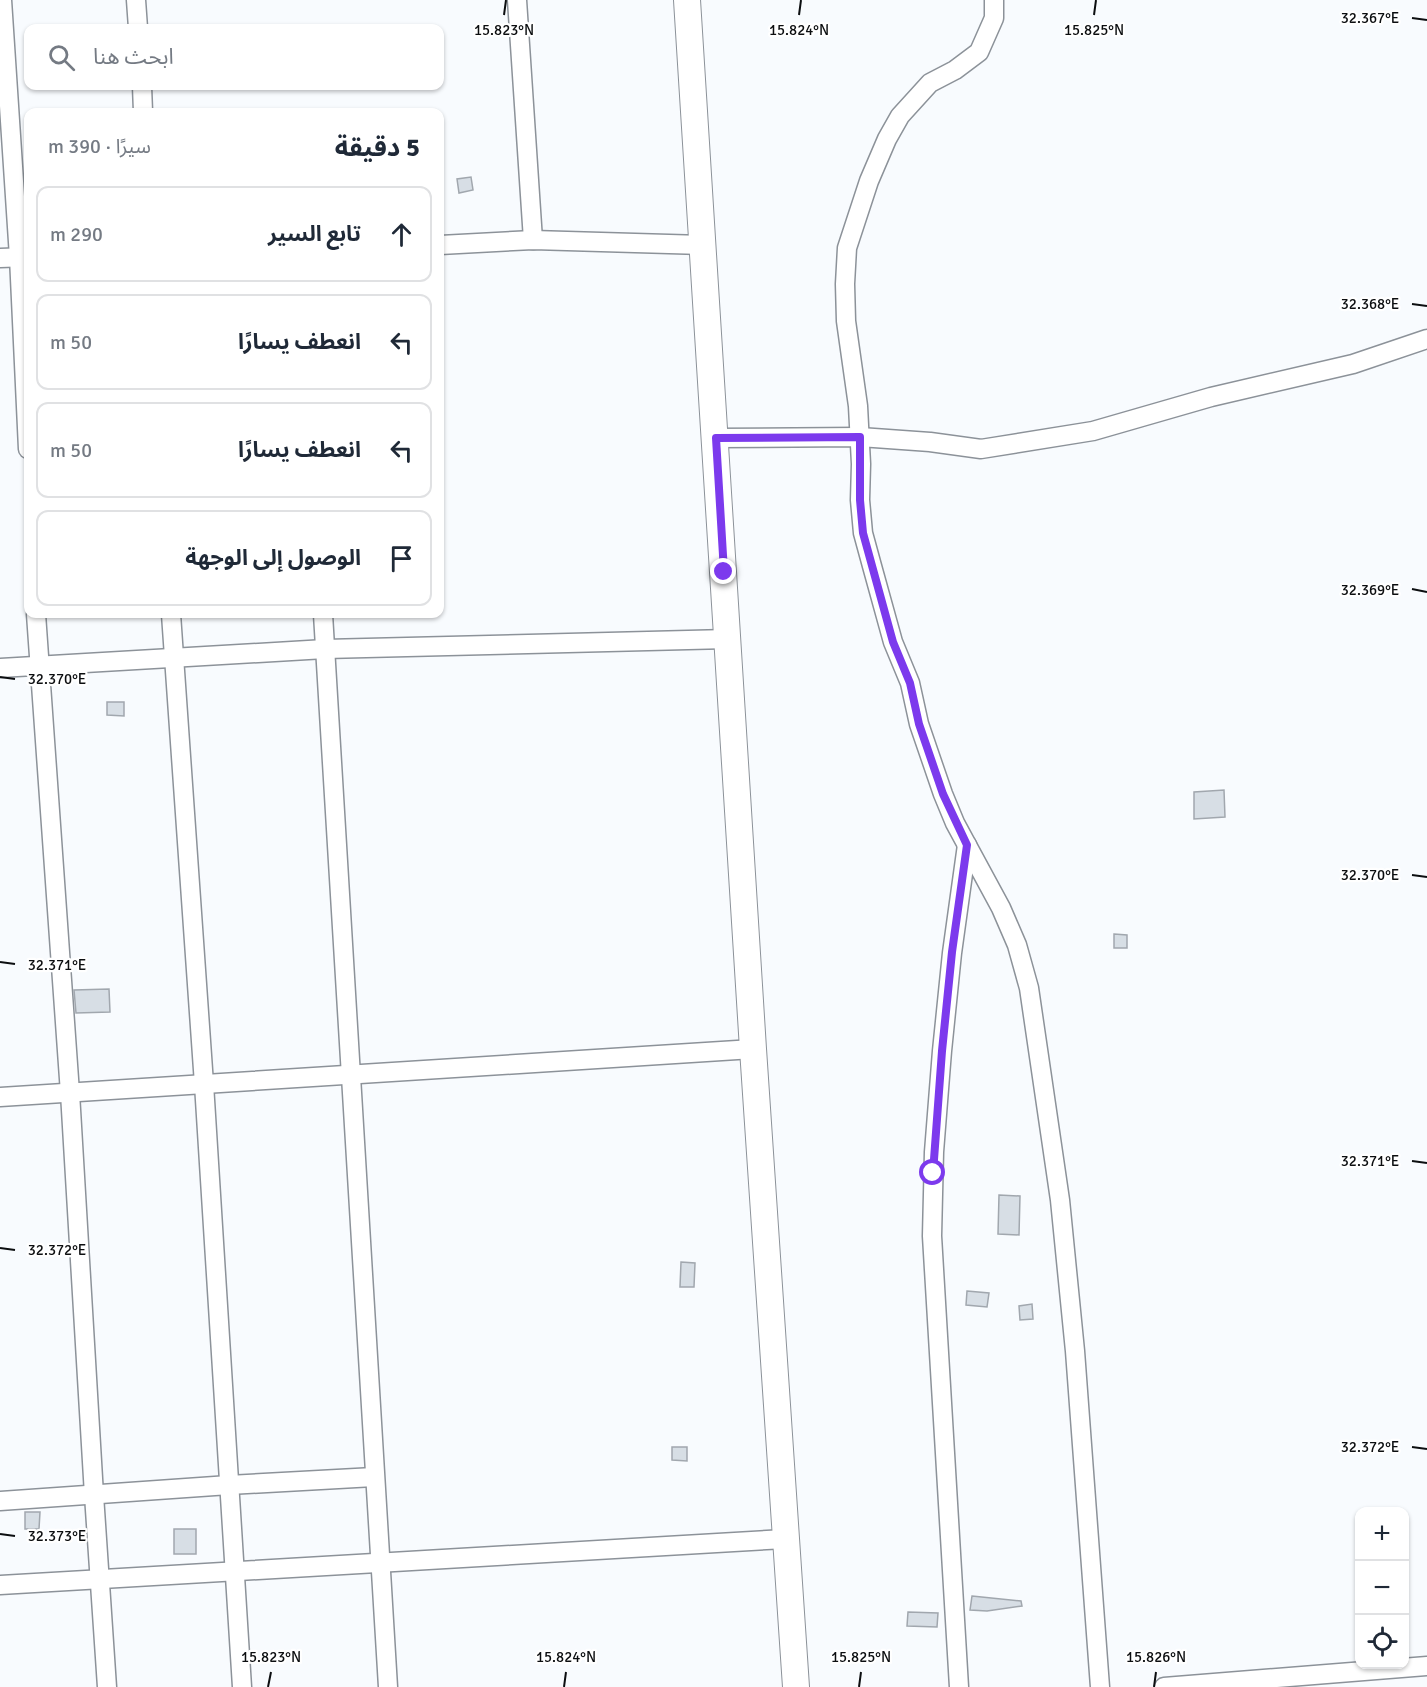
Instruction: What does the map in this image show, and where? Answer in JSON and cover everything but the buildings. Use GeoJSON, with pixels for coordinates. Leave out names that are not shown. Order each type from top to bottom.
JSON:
{"type":"FeatureCollection","features":[{"type":"Feature","properties":{"kind":"street"},"geometry":{"type":"LineString","coordinates":[[0,258],[24,257],[2,0]]}},
{"type":"Feature","properties":{"kind":"street"},"geometry":{"type":"LineString","coordinates":[[136,0],[138,24]]}},
{"type":"Feature","properties":{"kind":"street"},"geometry":{"type":"LineString","coordinates":[[516,0],[533,240]]}},
{"type":"Feature","properties":{"kind":"street"},"geometry":{"type":"LineString","coordinates":[[687,0],[796,1687]]}},
{"type":"Feature","properties":{"kind":"street"},"geometry":{"type":"LineString","coordinates":[[994,0],[994,18],[979,52],[955,70],[930,83],[900,116],[879,157],[847,248],[846,321],[858,406],[863,533],[893,642],[910,683],[919,724],[943,794],[1001,908],[1017,945],[1029,988],[1060,1200],[1075,1351],[1100,1687]]}},
{"type":"Feature","properties":{"kind":"street"},"geometry":{"type":"LineString","coordinates":[[142,90],[143,108]]}},
{"type":"Feature","properties":{"kind":"street"},"geometry":{"type":"LineString","coordinates":[[444,245],[533,240],[704,245]]}},
{"type":"Feature","properties":{"kind":"street"},"geometry":{"type":"LineString","coordinates":[[716,438],[860,437],[981,448],[1081,432],[1211,397],[1353,364],[1427,339]]}},
{"type":"Feature","properties":{"kind":"street"},"geometry":{"type":"LineString","coordinates":[[36,618],[70,1093],[107,1687]]}},
{"type":"Feature","properties":{"kind":"street"},"geometry":{"type":"LineString","coordinates":[[171,618],[204,1084],[242,1687]]}},
{"type":"Feature","properties":{"kind":"street"},"geometry":{"type":"LineString","coordinates":[[323,618],[388,1687]]}},
{"type":"Feature","properties":{"kind":"street"},"geometry":{"type":"LineString","coordinates":[[0,668],[325,650],[728,639]]}},
{"type":"Feature","properties":{"kind":"street"},"geometry":{"type":"LineString","coordinates":[[959,1687],[932,1236],[934,1152],[942,1051],[952,952],[967,845]]}},
{"type":"Feature","properties":{"kind":"street"},"geometry":{"type":"LineString","coordinates":[[0,1097],[753,1049]]}},
{"type":"Feature","properties":{"kind":"street"},"geometry":{"type":"LineString","coordinates":[[0,1501],[374,1477]]}},
{"type":"Feature","properties":{"kind":"street"},"geometry":{"type":"LineString","coordinates":[[0,1585],[785,1539]]}},
{"type":"Feature","properties":{"kind":"street"},"geometry":{"type":"LineString","coordinates":[[1164,1687],[1427,1666]]}},
{"type":"Feature","properties":{"kind":"route"},"geometry":{"type":"LineString","coordinates":[[724,572],[716,438],[860,437],[860,500],[863,533],[893,642],[910,683],[919,724],[943,794],[967,845],[952,952],[933,1173]]}}]}
